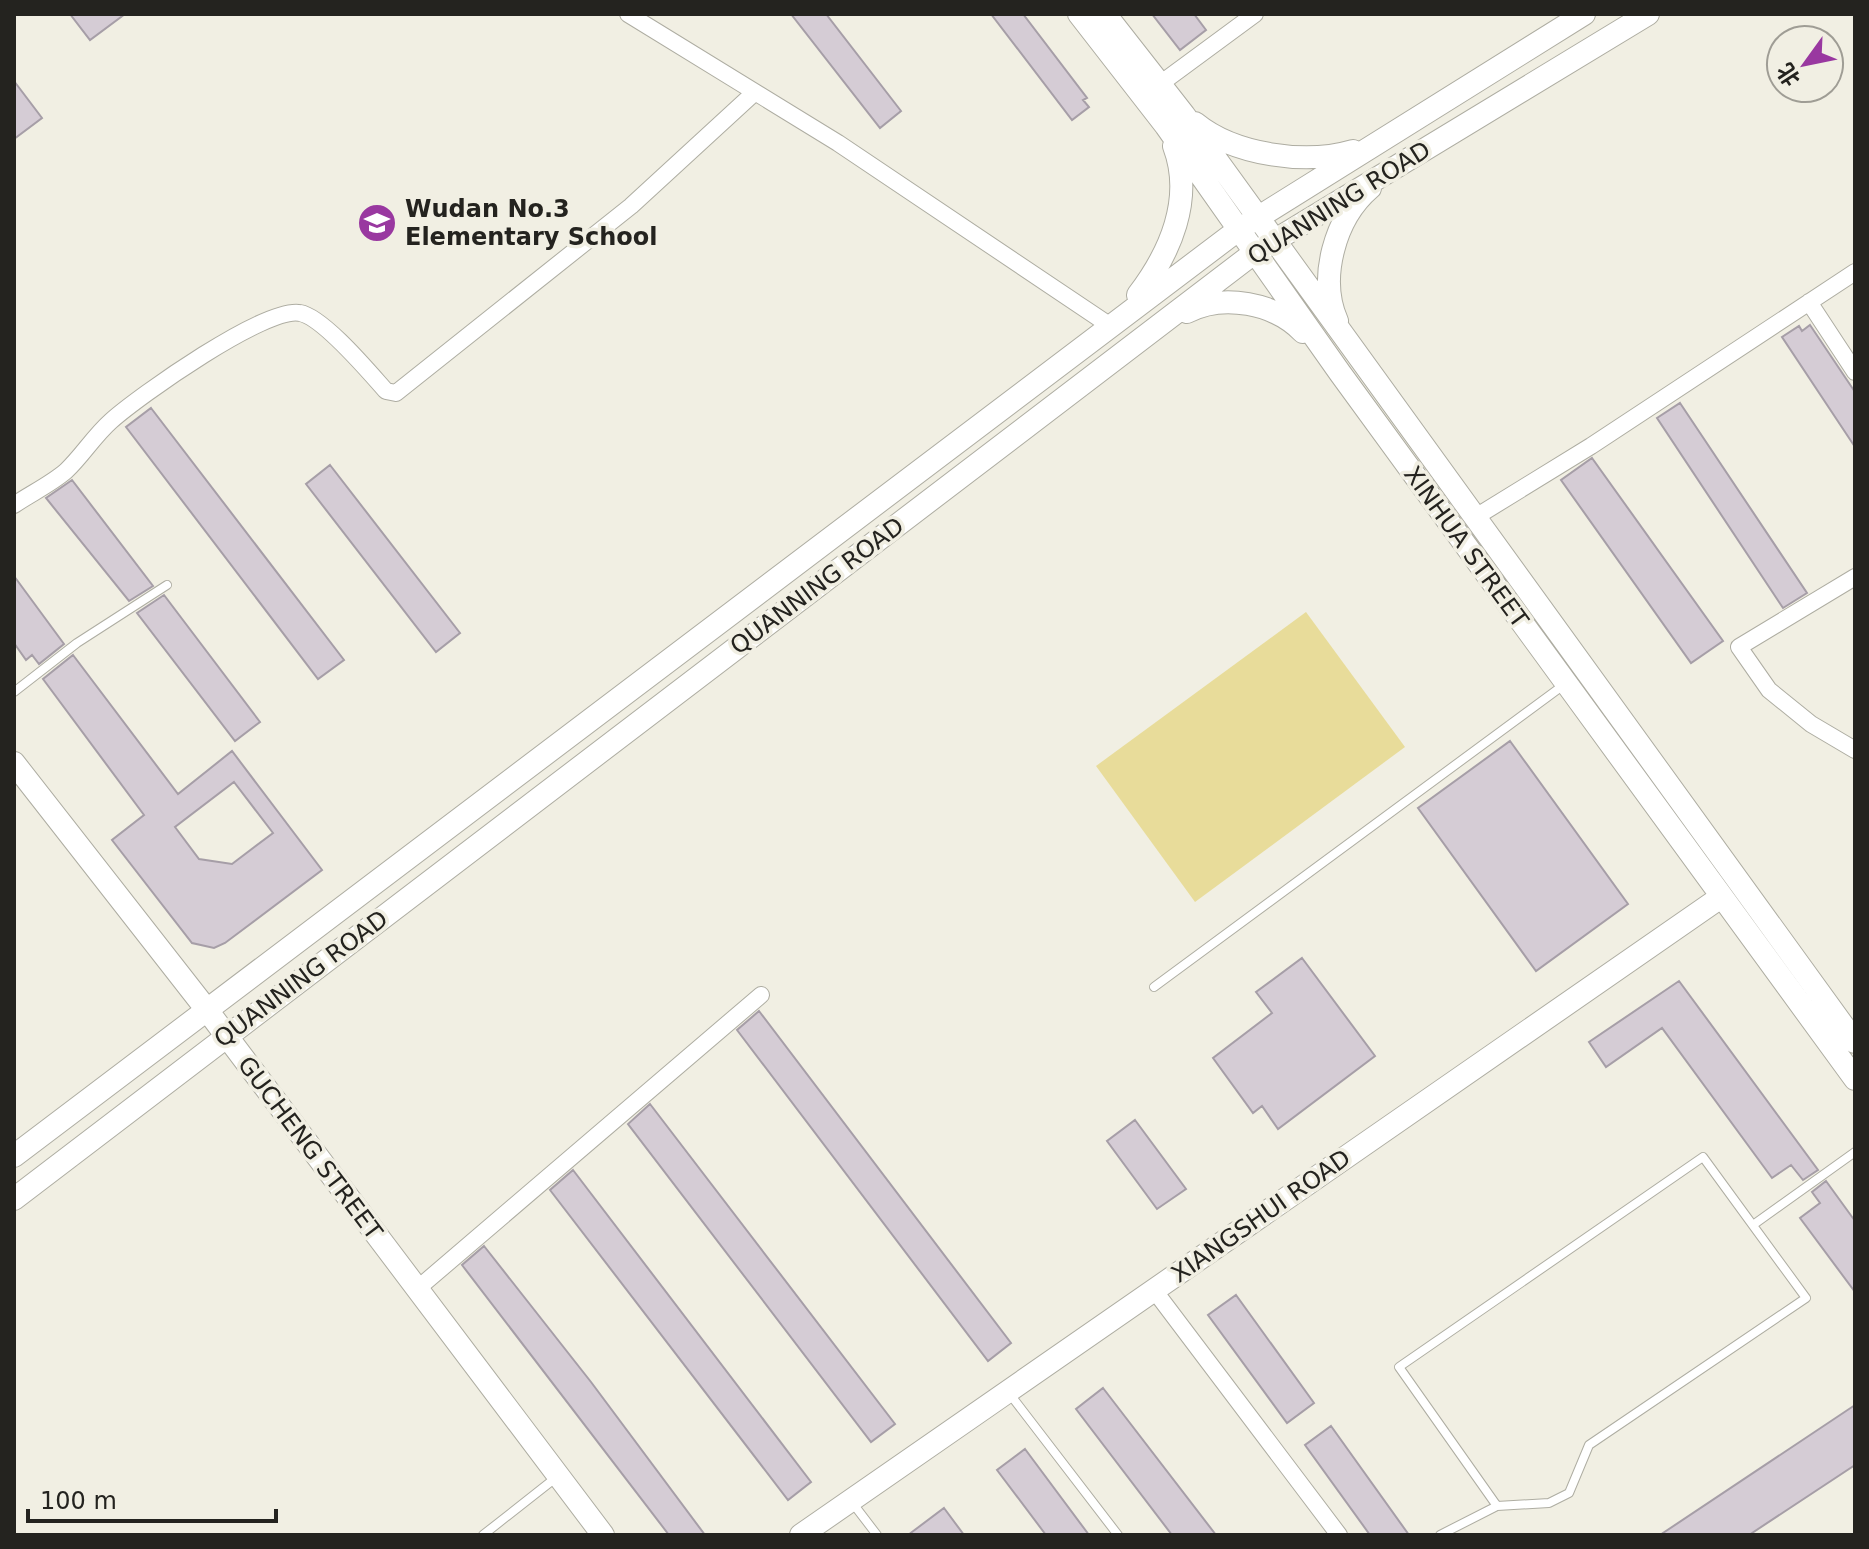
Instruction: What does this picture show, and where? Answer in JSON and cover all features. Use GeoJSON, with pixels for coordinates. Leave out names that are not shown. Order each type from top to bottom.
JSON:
{"type":"FeatureCollection","features":[{"type":"Feature","properties":{"kind":"main road","name":"XINHUA STREET"},"geometry":{"type":"LineString","coordinates":[[1079,14],[1258,217],[1855,1042]]}},
{"type":"Feature","properties":{"kind":"main road","name":"XINHUA STREET"},"geometry":{"type":"LineString","coordinates":[[1105,14],[1160,84],[1175,120],[1254,253],[1855,1079]]}},
{"type":"Feature","properties":{"kind":"main road","name":"QUANNING ROAD"},"geometry":{"type":"LineString","coordinates":[[14,1156],[1238,230],[1584,14]]}},
{"type":"Feature","properties":{"kind":"main road","name":"QUANNING ROAD"},"geometry":{"type":"LineString","coordinates":[[14,1199],[1254,253],[1648,14]]}},
{"type":"Feature","properties":{"kind":"main road"},"geometry":{"type":"LineString","coordinates":[[1175,120],[1230,143],[1296,156],[1324,157],[1350,152],[1387,136]]}},
{"type":"Feature","properties":{"kind":"main road"},"geometry":{"type":"LineString","coordinates":[[1116,320],[1151,278],[1179,217],[1181,165],[1175,120]]}},
{"type":"Feature","properties":{"kind":"main road"},"geometry":{"type":"LineString","coordinates":[[1366,370],[1335,318],[1328,278],[1340,231],[1360,197],[1397,166]]}},
{"type":"Feature","properties":{"kind":"main road"},"geometry":{"type":"LineString","coordinates":[[1141,339],[1200,307],[1228,303],[1250,305],[1287,318],[1340,373]]}},
{"type":"Feature","properties":{"kind":"main road","name":"GUCHENG STREET"},"geometry":{"type":"LineString","coordinates":[[14,763],[207,1010],[603,1535]]}},
{"type":"Feature","properties":{"kind":"main road","name":"XIANGSHUI ROAD"},"geometry":{"type":"LineString","coordinates":[[801,1535],[1721,897]]}},
{"type":"Feature","properties":{"kind":"street"},"geometry":{"type":"LineString","coordinates":[[628,14],[1116,320]]}},
{"type":"Feature","properties":{"kind":"street"},"geometry":{"type":"LineString","coordinates":[[1160,84],[1255,14]]}},
{"type":"Feature","properties":{"kind":"street"},"geometry":{"type":"LineString","coordinates":[[14,505],[66,471],[111,421],[139,400],[206,353],[279,313],[301,313],[319,324],[386,391],[396,393],[631,206],[754,93]]}},
{"type":"Feature","properties":{"kind":"street"},"geometry":{"type":"LineString","coordinates":[[1474,518],[1591,446],[1855,272]]}},
{"type":"Feature","properties":{"kind":"street"},"geometry":{"type":"LineString","coordinates":[[1809,302],[1855,372]]}},
{"type":"Feature","properties":{"kind":"street"},"geometry":{"type":"LineString","coordinates":[[1855,577],[1739,647],[1769,690],[1811,724],[1855,750]]}},
{"type":"Feature","properties":{"kind":"street"},"geometry":{"type":"LineString","coordinates":[[416,1290],[761,995]]}},
{"type":"Feature","properties":{"kind":"street"},"geometry":{"type":"LineString","coordinates":[[1154,1290],[1339,1535]]}},
{"type":"Feature","properties":{"kind":"lane"},"geometry":{"type":"LineString","coordinates":[[14,692],[77,643],[167,585]]}},
{"type":"Feature","properties":{"kind":"lane"},"geometry":{"type":"LineString","coordinates":[[1154,987],[1565,684]]}},
{"type":"Feature","properties":{"kind":"lane"},"geometry":{"type":"LineString","coordinates":[[1753,1225],[1855,1152]]}},
{"type":"Feature","properties":{"kind":"lane"},"geometry":{"type":"LineString","coordinates":[[1440,1535],[1497,1506],[1549,1503],[1569,1493],[1589,1445],[1806,1298],[1703,1157],[1399,1367],[1497,1506]]}},
{"type":"Feature","properties":{"kind":"lane"},"geometry":{"type":"LineString","coordinates":[[1008,1391],[1118,1535]]}},
{"type":"Feature","properties":{"kind":"lane"},"geometry":{"type":"LineString","coordinates":[[483,1535],[558,1476]]}},
{"type":"Feature","properties":{"kind":"lane"},"geometry":{"type":"LineString","coordinates":[[851,1501],[877,1535]]}},
{"type":"Feature","properties":{"kind":"shaded area"},"geometry":{"type":"Polygon","coordinates":[[[1306,612],[1405,747],[1195,902],[1096,766],[1306,612]]]}},
{"type":"Feature","properties":{"kind":"building"},"geometry":{"type":"Polygon","coordinates":[[[70,14],[125,14],[90,40],[70,14]]]}},
{"type":"Feature","properties":{"kind":"building"},"geometry":{"type":"Polygon","coordinates":[[[791,14],[826,14],[901,111],[880,128],[791,14]]]}},
{"type":"Feature","properties":{"kind":"building"},"geometry":{"type":"Polygon","coordinates":[[[991,14],[1023,14],[1087,98],[1083,100],[1089,107],[1072,120],[991,14]]]}},
{"type":"Feature","properties":{"kind":"building"},"geometry":{"type":"Polygon","coordinates":[[[1152,14],[1194,14],[1206,30],[1180,50],[1152,14]]]}},
{"type":"Feature","properties":{"kind":"building"},"geometry":{"type":"Polygon","coordinates":[[[14,81],[42,118],[14,139],[14,81]]]}},
{"type":"Feature","properties":{"kind":"building"},"geometry":{"type":"Polygon","coordinates":[[[1810,325],[1855,392],[1855,447],[1782,337],[1799,326],[1802,331],[1810,325]]]}},
{"type":"Feature","properties":{"kind":"building"},"geometry":{"type":"Polygon","coordinates":[[[1680,403],[1807,593],[1783,608],[1657,418],[1680,403]]]}},
{"type":"Feature","properties":{"kind":"building"},"geometry":{"type":"Polygon","coordinates":[[[151,408],[344,660],[318,679],[126,427],[151,408]]]}},
{"type":"Feature","properties":{"kind":"building"},"geometry":{"type":"Polygon","coordinates":[[[1592,458],[1723,641],[1691,663],[1561,480],[1592,458]]]}},
{"type":"Feature","properties":{"kind":"building"},"geometry":{"type":"Polygon","coordinates":[[[330,465],[460,633],[436,652],[306,484],[330,465]]]}},
{"type":"Feature","properties":{"kind":"building"},"geometry":{"type":"Polygon","coordinates":[[[72,480],[153,586],[129,601],[46,498],[72,480]]]}},
{"type":"Feature","properties":{"kind":"building"},"geometry":{"type":"Polygon","coordinates":[[[14,576],[64,644],[39,664],[32,655],[26,660],[14,643],[14,576]]]}},
{"type":"Feature","properties":{"kind":"building"},"geometry":{"type":"Polygon","coordinates":[[[164,595],[260,722],[235,741],[137,613],[164,595]]]}},
{"type":"Feature","properties":{"kind":"building"},"geometry":{"type":"Polygon","coordinates":[[[73,655],[178,794],[232,751],[322,870],[225,943],[214,948],[192,943],[112,840],[144,815],[43,679],[73,655]],[[234,782],[175,827],[199,859],[232,864],[273,833],[234,782]]]}},
{"type":"Feature","properties":{"kind":"building"},"geometry":{"type":"Polygon","coordinates":[[[1510,741],[1628,904],[1536,971],[1418,808],[1510,741]]]}},
{"type":"Feature","properties":{"kind":"building"},"geometry":{"type":"Polygon","coordinates":[[[1302,958],[1375,1056],[1278,1129],[1262,1106],[1253,1113],[1213,1058],[1272,1013],[1256,992],[1302,958]]]}},
{"type":"Feature","properties":{"kind":"building"},"geometry":{"type":"Polygon","coordinates":[[[1679,981],[1818,1170],[1803,1180],[1791,1165],[1772,1178],[1662,1028],[1606,1067],[1589,1042],[1679,981]]]}},
{"type":"Feature","properties":{"kind":"building"},"geometry":{"type":"Polygon","coordinates":[[[759,1011],[1011,1343],[988,1361],[737,1030],[759,1011]]]}},
{"type":"Feature","properties":{"kind":"building"},"geometry":{"type":"Polygon","coordinates":[[[650,1104],[895,1424],[871,1442],[628,1124],[650,1104]]]}},
{"type":"Feature","properties":{"kind":"building"},"geometry":{"type":"Polygon","coordinates":[[[1135,1120],[1186,1189],[1157,1209],[1107,1141],[1135,1120]]]}},
{"type":"Feature","properties":{"kind":"building"},"geometry":{"type":"Polygon","coordinates":[[[573,1170],[811,1482],[788,1500],[550,1190],[573,1170]]]}},
{"type":"Feature","properties":{"kind":"building"},"geometry":{"type":"Polygon","coordinates":[[[1826,1181],[1855,1221],[1855,1292],[1800,1218],[1820,1203],[1812,1192],[1826,1181]]]}},
{"type":"Feature","properties":{"kind":"building"},"geometry":{"type":"Polygon","coordinates":[[[484,1246],[705,1535],[669,1535],[462,1265],[484,1246]]]}},
{"type":"Feature","properties":{"kind":"building"},"geometry":{"type":"Polygon","coordinates":[[[1236,1295],[1314,1403],[1287,1423],[1208,1315],[1236,1295]]]}},
{"type":"Feature","properties":{"kind":"building"},"geometry":{"type":"Polygon","coordinates":[[[1103,1388],[1216,1535],[1172,1535],[1076,1409],[1103,1388]]]}},
{"type":"Feature","properties":{"kind":"building"},"geometry":{"type":"Polygon","coordinates":[[[1855,1405],[1855,1465],[1749,1535],[1660,1535],[1855,1405]]]}},
{"type":"Feature","properties":{"kind":"building"},"geometry":{"type":"Polygon","coordinates":[[[1331,1426],[1409,1535],[1370,1535],[1305,1445],[1331,1426]]]}},
{"type":"Feature","properties":{"kind":"building"},"geometry":{"type":"Polygon","coordinates":[[[1025,1449],[1089,1535],[1046,1535],[997,1470],[1025,1449]]]}},
{"type":"Feature","properties":{"kind":"building"},"geometry":{"type":"Polygon","coordinates":[[[944,1508],[964,1535],[908,1535],[944,1508]]]}},
{"type":"Feature","properties":{"kind":"place","name":"Wudan No.3 Elementary School"},"geometry":{"type":"Point","coordinates":[377,223]}}]}
